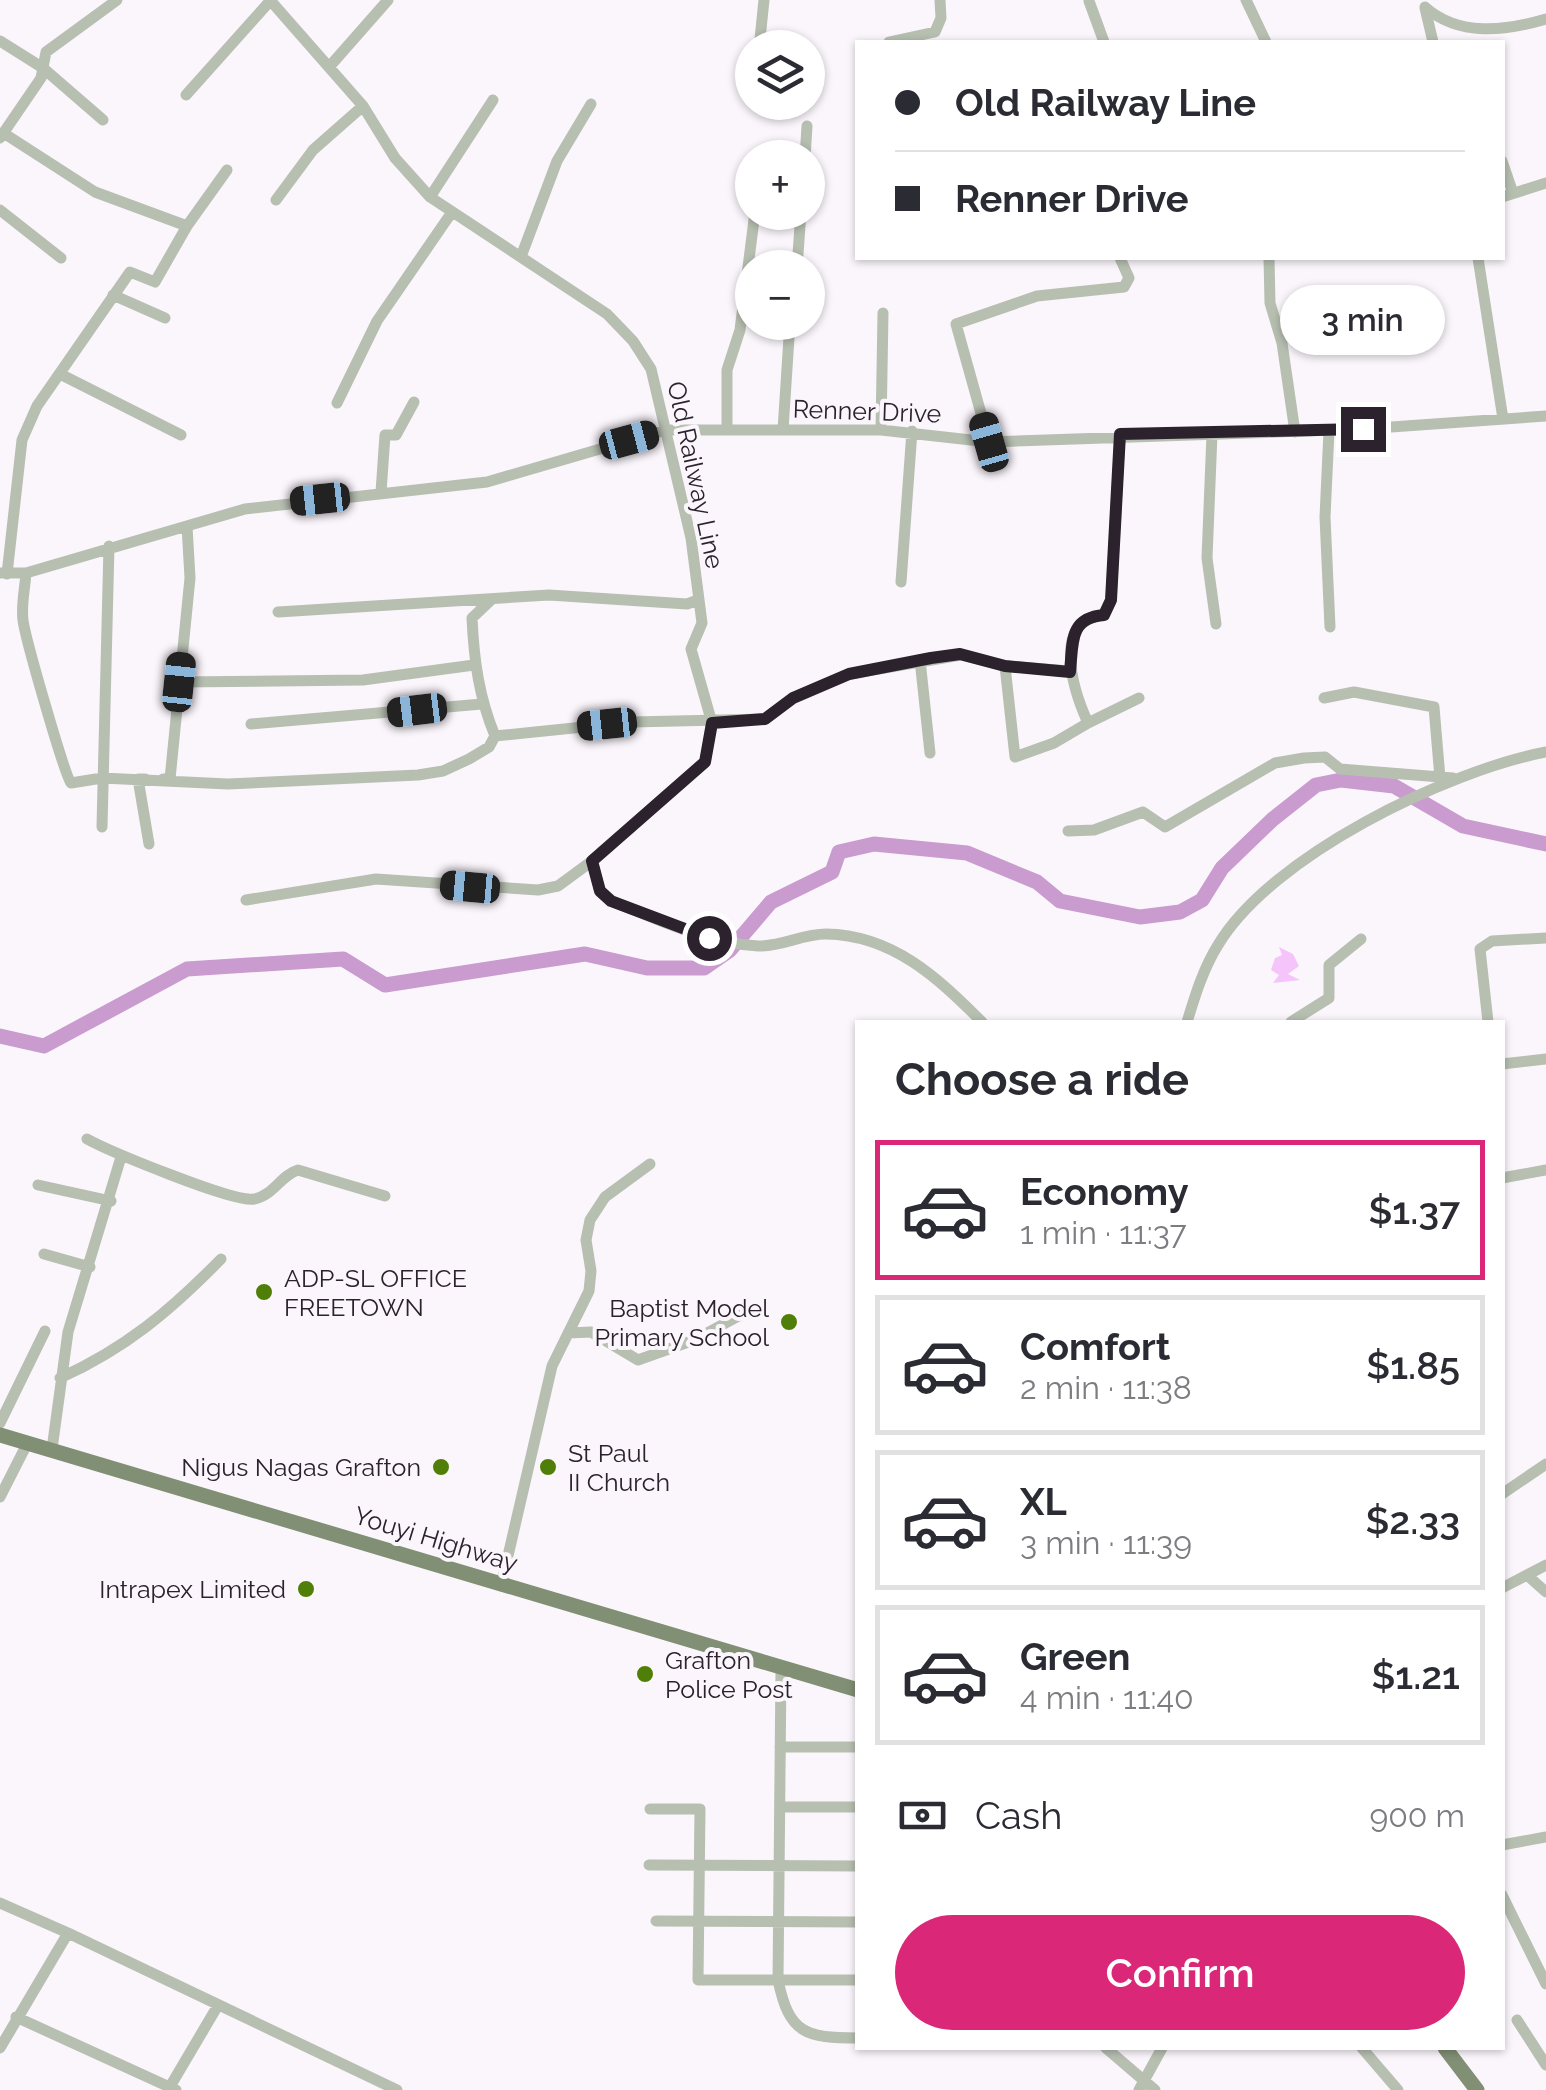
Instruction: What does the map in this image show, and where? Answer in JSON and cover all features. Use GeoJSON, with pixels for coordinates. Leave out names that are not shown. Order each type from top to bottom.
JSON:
{"type":"FeatureCollection","features":[{"type":"Feature","properties":{"kind":"main road","name":"Youyi Highway"},"geometry":{"type":"LineString","coordinates":[[0,1435],[855,1689]]}},
{"type":"Feature","properties":{"kind":"main road"},"geometry":{"type":"LineString","coordinates":[[1447,2050],[1477,2090]]}},
{"type":"Feature","properties":{"kind":"street"},"geometry":{"type":"LineString","coordinates":[[117,0],[46,52],[32,96],[2,136],[95,192],[187,226]]}},
{"type":"Feature","properties":{"kind":"street"},"geometry":{"type":"LineString","coordinates":[[186,95],[270,0]]}},
{"type":"Feature","properties":{"kind":"street","name":"Old Railway Line"},"geometry":{"type":"LineString","coordinates":[[270,0],[363,106],[395,158],[430,197],[522,254],[607,314],[633,341],[651,369],[691,538],[702,623],[692,649],[712,723]]}},
{"type":"Feature","properties":{"kind":"street"},"geometry":{"type":"LineString","coordinates":[[330,66],[388,0]]}},
{"type":"Feature","properties":{"kind":"street"},"geometry":{"type":"LineString","coordinates":[[761,30],[764,0]]}},
{"type":"Feature","properties":{"kind":"street"},"geometry":{"type":"LineString","coordinates":[[898,40],[935,32],[940,26],[940,0]]}},
{"type":"Feature","properties":{"kind":"street"},"geometry":{"type":"LineString","coordinates":[[1246,0],[1265,40]]}},
{"type":"Feature","properties":{"kind":"street"},"geometry":{"type":"LineString","coordinates":[[1089,1],[1103,40]]}},
{"type":"Feature","properties":{"kind":"street"},"geometry":{"type":"LineString","coordinates":[[1424,4],[1445,25],[1505,31],[1546,19]]}},
{"type":"Feature","properties":{"kind":"street"},"geometry":{"type":"LineString","coordinates":[[1424,4],[1433,40]]}},
{"type":"Feature","properties":{"kind":"street"},"geometry":{"type":"LineString","coordinates":[[0,41],[43,68],[104,120]]}},
{"type":"Feature","properties":{"kind":"street"},"geometry":{"type":"LineString","coordinates":[[430,197],[493,100]]}},
{"type":"Feature","properties":{"kind":"street"},"geometry":{"type":"LineString","coordinates":[[522,254],[558,161],[591,104]]}},
{"type":"Feature","properties":{"kind":"street"},"geometry":{"type":"LineString","coordinates":[[276,200],[313,150],[363,106]]}},
{"type":"Feature","properties":{"kind":"street"},"geometry":{"type":"LineString","coordinates":[[806,140],[807,126]]}},
{"type":"Feature","properties":{"kind":"street"},"geometry":{"type":"LineString","coordinates":[[4,574],[22,440],[37,406],[130,272],[154,282],[227,170]]}},
{"type":"Feature","properties":{"kind":"street"},"geometry":{"type":"LineString","coordinates":[[1508,195],[1546,183]]}},
{"type":"Feature","properties":{"kind":"street"},"geometry":{"type":"LineString","coordinates":[[0,210],[61,258]]}},
{"type":"Feature","properties":{"kind":"street"},"geometry":{"type":"LineString","coordinates":[[336,403],[378,321],[452,212]]}},
{"type":"Feature","properties":{"kind":"street"},"geometry":{"type":"LineString","coordinates":[[727,430],[727,370],[740,330],[753,230]]}},
{"type":"Feature","properties":{"kind":"street"},"geometry":{"type":"LineString","coordinates":[[989,442],[956,324],[1037,296],[1124,286],[1128,278],[1121,260]]}},
{"type":"Feature","properties":{"kind":"street"},"geometry":{"type":"LineString","coordinates":[[1268,260],[1270,303],[1282,343],[1294,432]]}},
{"type":"Feature","properties":{"kind":"street"},"geometry":{"type":"LineString","coordinates":[[1478,260],[1502,419]]}},
{"type":"Feature","properties":{"kind":"street"},"geometry":{"type":"LineString","coordinates":[[113,294],[165,318]]}},
{"type":"Feature","properties":{"kind":"street"},"geometry":{"type":"LineString","coordinates":[[881,430],[883,313]]}},
{"type":"Feature","properties":{"kind":"street"},"geometry":{"type":"LineString","coordinates":[[784,430],[789,340]]}},
{"type":"Feature","properties":{"kind":"street"},"geometry":{"type":"LineString","coordinates":[[62,375],[181,436]]}},
{"type":"Feature","properties":{"kind":"street"},"geometry":{"type":"LineString","coordinates":[[381,492],[385,435],[396,434],[414,402]]}},
{"type":"Feature","properties":{"kind":"street","name":"Renner Drive"},"geometry":{"type":"LineString","coordinates":[[4,574],[26,573],[245,509],[488,482],[664,430],[912,431],[989,442],[1120,434],[1294,432],[1546,416]]}},
{"type":"Feature","properties":{"kind":"street"},"geometry":{"type":"LineString","coordinates":[[1329,430],[1325,517],[1330,627]]}},
{"type":"Feature","properties":{"kind":"street"},"geometry":{"type":"LineString","coordinates":[[901,582],[912,431]]}},
{"type":"Feature","properties":{"kind":"street"},"geometry":{"type":"LineString","coordinates":[[1088,723],[1070,672],[1077,624],[1084,618],[1104,615],[1111,600],[1120,434]]}},
{"type":"Feature","properties":{"kind":"street"},"geometry":{"type":"LineString","coordinates":[[1212,434],[1206,558],[1216,624]]}},
{"type":"Feature","properties":{"kind":"street"},"geometry":{"type":"LineString","coordinates":[[170,779],[190,578],[187,526]]}},
{"type":"Feature","properties":{"kind":"street"},"geometry":{"type":"LineString","coordinates":[[102,826],[109,546]]}},
{"type":"Feature","properties":{"kind":"street"},"geometry":{"type":"LineString","coordinates":[[26,573],[23,619],[68,782],[138,778],[228,784],[443,772],[490,747],[495,736],[482,704],[474,665],[472,618],[491,600]]}},
{"type":"Feature","properties":{"kind":"street"},"geometry":{"type":"LineString","coordinates":[[278,612],[550,595],[686,604],[698,600]]}},
{"type":"Feature","properties":{"kind":"street"},"geometry":{"type":"LineString","coordinates":[[495,736],[632,722],[765,719],[793,698],[849,674],[960,654],[1005,666],[1070,672]]}},
{"type":"Feature","properties":{"kind":"street"},"geometry":{"type":"LineString","coordinates":[[920,660],[930,753]]}},
{"type":"Feature","properties":{"kind":"street"},"geometry":{"type":"LineString","coordinates":[[179,682],[363,680],[474,665]]}},
{"type":"Feature","properties":{"kind":"street"},"geometry":{"type":"LineString","coordinates":[[1005,666],[1014,757],[1054,743],[1139,698]]}},
{"type":"Feature","properties":{"kind":"street"},"geometry":{"type":"LineString","coordinates":[[1324,698],[1354,692],[1434,707],[1441,782]]}},
{"type":"Feature","properties":{"kind":"street"},"geometry":{"type":"LineString","coordinates":[[251,724],[482,704]]}},
{"type":"Feature","properties":{"kind":"street"},"geometry":{"type":"LineString","coordinates":[[246,900],[376,879],[538,890],[558,886],[705,762],[712,723]]}},
{"type":"Feature","properties":{"kind":"street"},"geometry":{"type":"LineString","coordinates":[[1068,831],[1094,830],[1143,812],[1165,827],[1276,763],[1304,758],[1324,758],[1340,770],[1441,782],[1506,760],[1546,752]]}},
{"type":"Feature","properties":{"kind":"street"},"geometry":{"type":"LineString","coordinates":[[138,778],[150,844]]}},
{"type":"Feature","properties":{"kind":"street"},"geometry":{"type":"LineString","coordinates":[[1188,1020],[1218,945],[1265,889],[1307,856],[1441,782]]}},
{"type":"Feature","properties":{"kind":"street"},"geometry":{"type":"LineString","coordinates":[[592,861],[600,891],[611,901],[709,938],[756,946],[826,934],[868,939],[936,976],[980,1020]]}},
{"type":"Feature","properties":{"kind":"street"},"geometry":{"type":"LineString","coordinates":[[1488,1020],[1480,949],[1492,940],[1546,938]]}},
{"type":"Feature","properties":{"kind":"street"},"geometry":{"type":"LineString","coordinates":[[1295,1020],[1329,998],[1330,965],[1361,939]]}},
{"type":"Feature","properties":{"kind":"street"},"geometry":{"type":"LineString","coordinates":[[1505,1064],[1546,1059]]}},
{"type":"Feature","properties":{"kind":"street"},"geometry":{"type":"LineString","coordinates":[[87,1139],[120,1157],[245,1199],[270,1192],[298,1170],[385,1196]]}},
{"type":"Feature","properties":{"kind":"street"},"geometry":{"type":"LineString","coordinates":[[52,1449],[68,1332],[111,1201],[120,1157]]}},
{"type":"Feature","properties":{"kind":"street"},"geometry":{"type":"LineString","coordinates":[[501,1586],[552,1366],[588,1291],[591,1271],[586,1240],[597,1206],[650,1164]]}},
{"type":"Feature","properties":{"kind":"street"},"geometry":{"type":"LineString","coordinates":[[1505,1177],[1546,1170]]}},
{"type":"Feature","properties":{"kind":"street"},"geometry":{"type":"LineString","coordinates":[[38,1185],[111,1201]]}},
{"type":"Feature","properties":{"kind":"street"},"geometry":{"type":"LineString","coordinates":[[44,1254],[90,1266]]}},
{"type":"Feature","properties":{"kind":"street"},"geometry":{"type":"LineString","coordinates":[[60,1378],[114,1354],[179,1302],[221,1259]]}},
{"type":"Feature","properties":{"kind":"street"},"geometry":{"type":"LineString","coordinates":[[568,1333],[592,1332],[621,1354],[638,1360],[694,1340],[748,1311]]}},
{"type":"Feature","properties":{"kind":"street"},"geometry":{"type":"LineString","coordinates":[[0,1423],[45,1331]]}},
{"type":"Feature","properties":{"kind":"street"},"geometry":{"type":"LineString","coordinates":[[0,1497],[28,1442]]}},
{"type":"Feature","properties":{"kind":"street"},"geometry":{"type":"LineString","coordinates":[[1505,1492],[1546,1464]]}},
{"type":"Feature","properties":{"kind":"street"},"geometry":{"type":"LineString","coordinates":[[1505,1587],[1546,1564]]}},
{"type":"Feature","properties":{"kind":"street"},"geometry":{"type":"LineString","coordinates":[[1528,1576],[1546,1592]]}},
{"type":"Feature","properties":{"kind":"street"},"geometry":{"type":"LineString","coordinates":[[781,1670],[778,1980],[784,2008],[798,2029],[817,2038],[855,2038]]}},
{"type":"Feature","properties":{"kind":"street"},"geometry":{"type":"LineString","coordinates":[[780,1747],[855,1747]]}},
{"type":"Feature","properties":{"kind":"street"},"geometry":{"type":"LineString","coordinates":[[780,1807],[855,1807]]}},
{"type":"Feature","properties":{"kind":"street"},"geometry":{"type":"LineString","coordinates":[[650,1809],[700,1809],[698,1980],[855,1980]]}},
{"type":"Feature","properties":{"kind":"street"},"geometry":{"type":"LineString","coordinates":[[1505,1844],[1546,1837]]}},
{"type":"Feature","properties":{"kind":"street"},"geometry":{"type":"LineString","coordinates":[[649,1865],[855,1866]]}},
{"type":"Feature","properties":{"kind":"street"},"geometry":{"type":"LineString","coordinates":[[1505,1901],[1546,1984]]}},
{"type":"Feature","properties":{"kind":"street"},"geometry":{"type":"LineString","coordinates":[[0,1903],[376,2087],[397,2090]]}},
{"type":"Feature","properties":{"kind":"street"},"geometry":{"type":"LineString","coordinates":[[656,1921],[855,1922]]}},
{"type":"Feature","properties":{"kind":"street"},"geometry":{"type":"LineString","coordinates":[[0,2048],[68,1933]]}},
{"type":"Feature","properties":{"kind":"street"},"geometry":{"type":"LineString","coordinates":[[16,2017],[171,2089],[217,2007]]}},
{"type":"Feature","properties":{"kind":"street"},"geometry":{"type":"LineString","coordinates":[[1517,2020],[1546,2065]]}},
{"type":"Feature","properties":{"kind":"street"},"geometry":{"type":"LineString","coordinates":[[1108,2050],[1146,2087],[1161,2050]]}},
{"type":"Feature","properties":{"kind":"street"},"geometry":{"type":"LineString","coordinates":[[1364,2050],[1398,2090]]}},
{"type":"Feature","properties":{"kind":"shaded area"},"geometry":{"type":"Polygon","coordinates":[[[1279,947],[1293,954],[1299,966],[1288,974],[1300,980],[1273,983],[1279,975],[1271,970],[1275,958],[1282,955],[1279,947]]]}},
{"type":"Feature","properties":{"kind":"waterway"},"geometry":{"type":"LineString","coordinates":[[0,1036],[44,1046],[187,969],[343,959],[385,985],[585,954],[647,968],[704,968],[730,950],[771,902],[832,872],[839,852],[874,844],[967,853],[1037,882],[1060,901],[1140,917],[1180,912],[1202,900],[1222,868],[1273,819],[1316,785],[1341,780],[1394,786],[1463,826],[1546,844]]}},
{"type":"Feature","properties":{"kind":"place","name":"ADP-SL OFFICE FREETOWN"},"geometry":{"type":"Point","coordinates":[264,1292]}},
{"type":"Feature","properties":{"kind":"place","name":"Baptist Model Primary School"},"geometry":{"type":"Point","coordinates":[789,1322]}},
{"type":"Feature","properties":{"kind":"place","name":"Nigus Nagas Grafton"},"geometry":{"type":"Point","coordinates":[441,1467]}},
{"type":"Feature","properties":{"kind":"place","name":"St Paul II Church"},"geometry":{"type":"Point","coordinates":[548,1467]}},
{"type":"Feature","properties":{"kind":"place","name":"Intrapex Limited"},"geometry":{"type":"Point","coordinates":[306,1589]}},
{"type":"Feature","properties":{"kind":"place","name":"Grafton Police Post"},"geometry":{"type":"Point","coordinates":[645,1674]}},
{"type":"Feature","properties":{"kind":"route"},"geometry":{"type":"LineString","coordinates":[[709,938],[611,901],[600,891],[592,861],[705,762],[712,723],[765,719],[778,714],[793,698],[849,674],[931,658],[960,654],[1005,666],[1070,672],[1077,624],[1109,610],[1120,434],[1363,429]]}}]}
